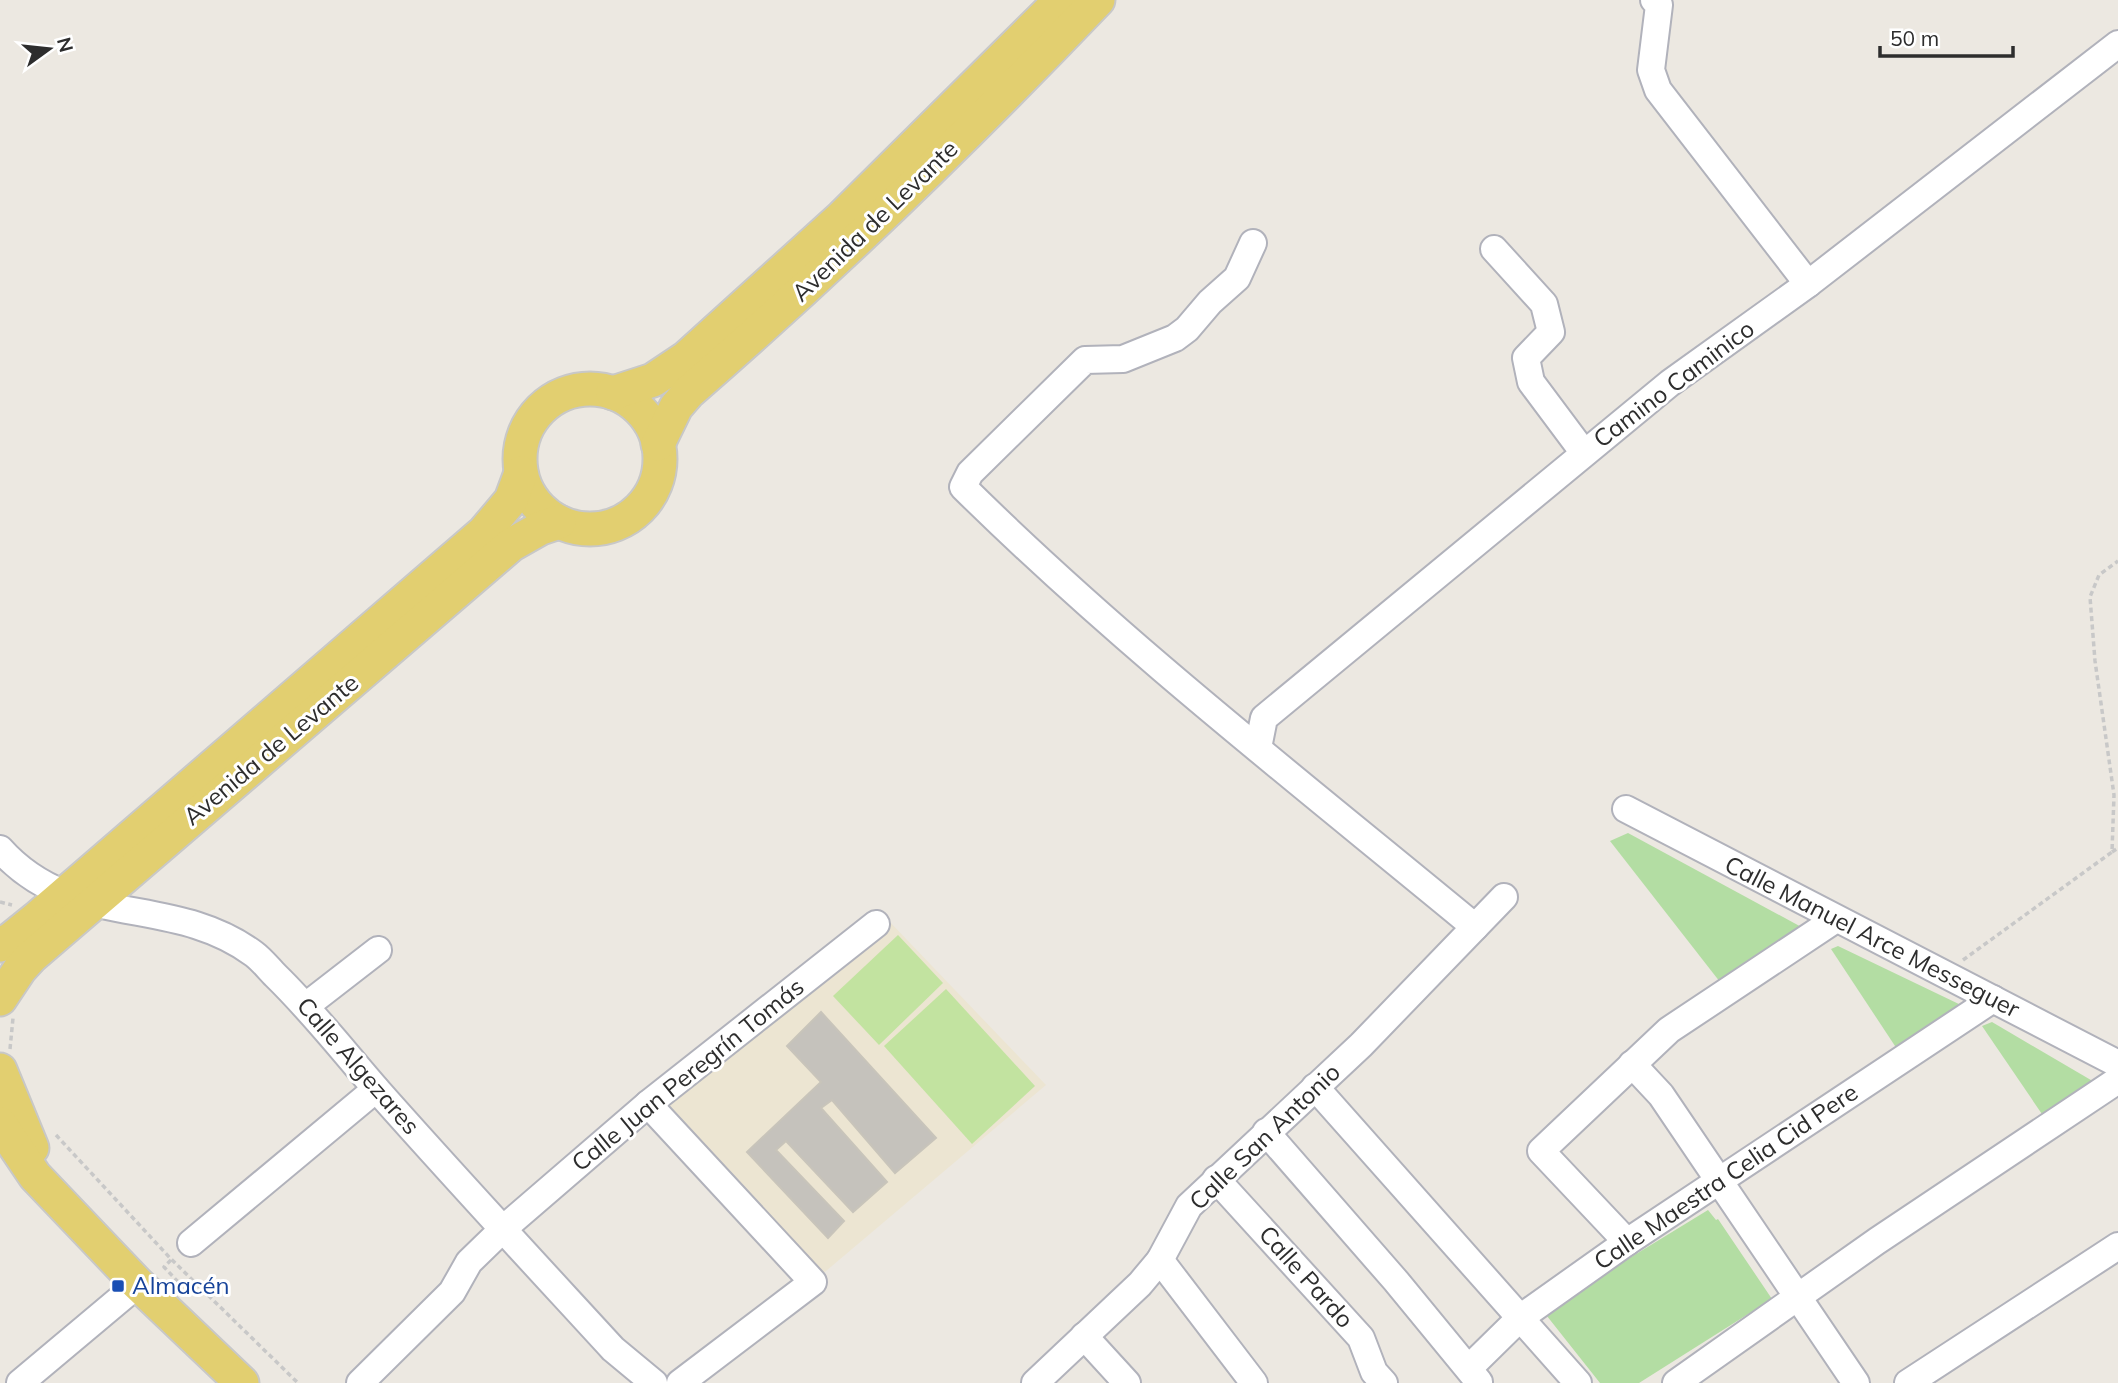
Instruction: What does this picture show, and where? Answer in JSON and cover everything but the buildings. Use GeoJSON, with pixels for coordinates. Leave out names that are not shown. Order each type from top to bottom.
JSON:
{"type":"FeatureCollection","features":[{"type":"Feature","properties":{"kind":"main road","name":"Avenida de Levante"},"geometry":{"type":"LineString","coordinates":[[613,393],[653,380],[686,358],[842,217],[1060,0]]}},
{"type":"Feature","properties":{"kind":"main road","name":"Avenida de Levante"},"geometry":{"type":"LineString","coordinates":[[658,444],[676,407],[689,392],[914,186],[1098,0]]}},
{"type":"Feature","properties":{"kind":"main road"},"geometry":{"type":"LineString","coordinates":[[577,390],[613,393],[637,408],[647,418],[658,444],[660,457],[656,483],[643,505],[622,522],[598,529],[572,527],[559,522],[539,507],[525,485],[521,449],[529,426],[544,406],[577,390]]}},
{"type":"Feature","properties":{"kind":"main road","name":"Avenida de Levante"},"geometry":{"type":"LineString","coordinates":[[0,999],[20,969],[77,899],[494,523],[511,500],[522,473]]}},
{"type":"Feature","properties":{"kind":"main road","name":"Avenida de Levante"},"geometry":{"type":"LineString","coordinates":[[0,945],[77,899],[511,545],[541,528],[559,522]]}},
{"type":"Feature","properties":{"kind":"main road"},"geometry":{"type":"LineString","coordinates":[[0,1070],[38,1164],[54,1194]]}},
{"type":"Feature","properties":{"kind":"main road"},"geometry":{"type":"LineString","coordinates":[[0,1124],[23,1161],[138,1284],[242,1383]]}},
{"type":"Feature","properties":{"kind":"street"},"geometry":{"type":"LineString","coordinates":[[1654,0],[1659,5],[1651,69],[1658,90],[1808,284]]}},
{"type":"Feature","properties":{"kind":"street","name":"Camino Caminico"},"geometry":{"type":"LineString","coordinates":[[1258,748],[1264,718],[1584,453],[1670,383],[1808,284],[2118,44]]}},
{"type":"Feature","properties":{"kind":"street"},"geometry":{"type":"LineString","coordinates":[[1253,243],[1237,278],[1210,302],[1187,329],[1175,338],[1124,359],[1085,360],[970,473],[963,487],[1166,671],[1475,927]]}},
{"type":"Feature","properties":{"kind":"street"},"geometry":{"type":"LineString","coordinates":[[1494,248],[1544,304],[1551,332],[1526,358],[1531,382],[1584,453]]}},
{"type":"Feature","properties":{"kind":"street","name":"Calle Manuel Arce Messeguer"},"geometry":{"type":"LineString","coordinates":[[1626,809],[2118,1064]]}},
{"type":"Feature","properties":{"kind":"street","name":"Calle Algezares"},"geometry":{"type":"LineString","coordinates":[[0,849],[29,877],[77,899],[158,914],[224,937],[254,954],[307,1005],[376,1089],[612,1349],[653,1383]]}},
{"type":"Feature","properties":{"kind":"street","name":"Calle San Antonio"},"geometry":{"type":"LineString","coordinates":[[1035,1383],[1140,1284],[1160,1260],[1189,1206],[1361,1045],[1504,897]]}},
{"type":"Feature","properties":{"kind":"street"},"geometry":{"type":"LineString","coordinates":[[1628,1242],[1541,1151],[1669,1030],[1836,919]]}},
{"type":"Feature","properties":{"kind":"street","name":"Calle Juan Peregrín Tomás"},"geometry":{"type":"LineString","coordinates":[[360,1383],[452,1292],[469,1262],[503,1229],[648,1104],[876,925]]}},
{"type":"Feature","properties":{"kind":"street"},"geometry":{"type":"LineString","coordinates":[[307,1005],[378,950]]}},
{"type":"Feature","properties":{"kind":"street","name":"Calle Maestra Celia Cid Pere"},"geometry":{"type":"LineString","coordinates":[[1474,1376],[1520,1318],[1628,1242],[1993,999]]}},
{"type":"Feature","properties":{"kind":"street"},"geometry":{"type":"LineString","coordinates":[[1632,1064],[1661,1095],[1856,1383]]}},
{"type":"Feature","properties":{"kind":"street"},"geometry":{"type":"LineString","coordinates":[[1676,1383],[1877,1241],[2118,1080]]}},
{"type":"Feature","properties":{"kind":"street"},"geometry":{"type":"LineString","coordinates":[[1315,1087],[1578,1383]]}},
{"type":"Feature","properties":{"kind":"street"},"geometry":{"type":"LineString","coordinates":[[191,1243],[376,1089]]}},
{"type":"Feature","properties":{"kind":"street"},"geometry":{"type":"LineString","coordinates":[[648,1104],[813,1282],[680,1383]]}},
{"type":"Feature","properties":{"kind":"street"},"geometry":{"type":"LineString","coordinates":[[1266,1132],[1396,1281],[1474,1376]]}},
{"type":"Feature","properties":{"kind":"street","name":"Calle Pardo"},"geometry":{"type":"LineString","coordinates":[[1216,1179],[1361,1338],[1374,1372],[1384,1383]]}},
{"type":"Feature","properties":{"kind":"street"},"geometry":{"type":"LineString","coordinates":[[1908,1383],[2118,1246]]}},
{"type":"Feature","properties":{"kind":"street"},"geometry":{"type":"LineString","coordinates":[[1160,1260],[1254,1383]]}},
{"type":"Feature","properties":{"kind":"street"},"geometry":{"type":"LineString","coordinates":[[20,1383],[138,1284]]}},
{"type":"Feature","properties":{"kind":"street"},"geometry":{"type":"LineString","coordinates":[[1084,1336],[1127,1383]]}},
{"type":"Feature","properties":{"kind":"path"},"geometry":{"type":"LineString","coordinates":[[2112,852],[2114,795],[2095,661],[2090,597],[2099,575],[2118,561]]}},
{"type":"Feature","properties":{"kind":"path"},"geometry":{"type":"LineString","coordinates":[[1941,972],[1995,939],[2118,848]]}},
{"type":"Feature","properties":{"kind":"path"},"geometry":{"type":"LineString","coordinates":[[49,1129],[171,1259],[298,1383]]}},
{"type":"Feature","properties":{"kind":"shaded area"},"geometry":{"type":"Polygon","coordinates":[[[887,919],[1046,1085],[813,1282],[648,1104],[887,919]]]}},
{"type":"Feature","properties":{"kind":"green space"},"geometry":{"type":"Polygon","coordinates":[[[1628,833],[1805,929],[1720,982],[1610,841],[1628,833]]]}},
{"type":"Feature","properties":{"kind":"green space"},"geometry":{"type":"Polygon","coordinates":[[[898,935],[943,983],[879,1045],[833,996],[898,935]]]}},
{"type":"Feature","properties":{"kind":"green space"},"geometry":{"type":"Polygon","coordinates":[[[1838,946],[1963,1006],[1897,1049],[1831,949],[1838,946]]]}},
{"type":"Feature","properties":{"kind":"green space"},"geometry":{"type":"Polygon","coordinates":[[[946,989],[1035,1086],[972,1144],[884,1046],[946,989]]]}},
{"type":"Feature","properties":{"kind":"green space"},"geometry":{"type":"Polygon","coordinates":[[[1992,1022],[2096,1083],[2044,1117],[1982,1026],[1992,1022]]]}},
{"type":"Feature","properties":{"kind":"green space"},"geometry":{"type":"Polygon","coordinates":[[[1708,1210],[1718,1219],[1772,1299],[1639,1383],[1600,1383],[1543,1311],[1708,1210]]]}},
{"type":"Feature","properties":{"kind":"place","name":"Almacén"},"geometry":{"type":"Point","coordinates":[118,1286]}}]}
